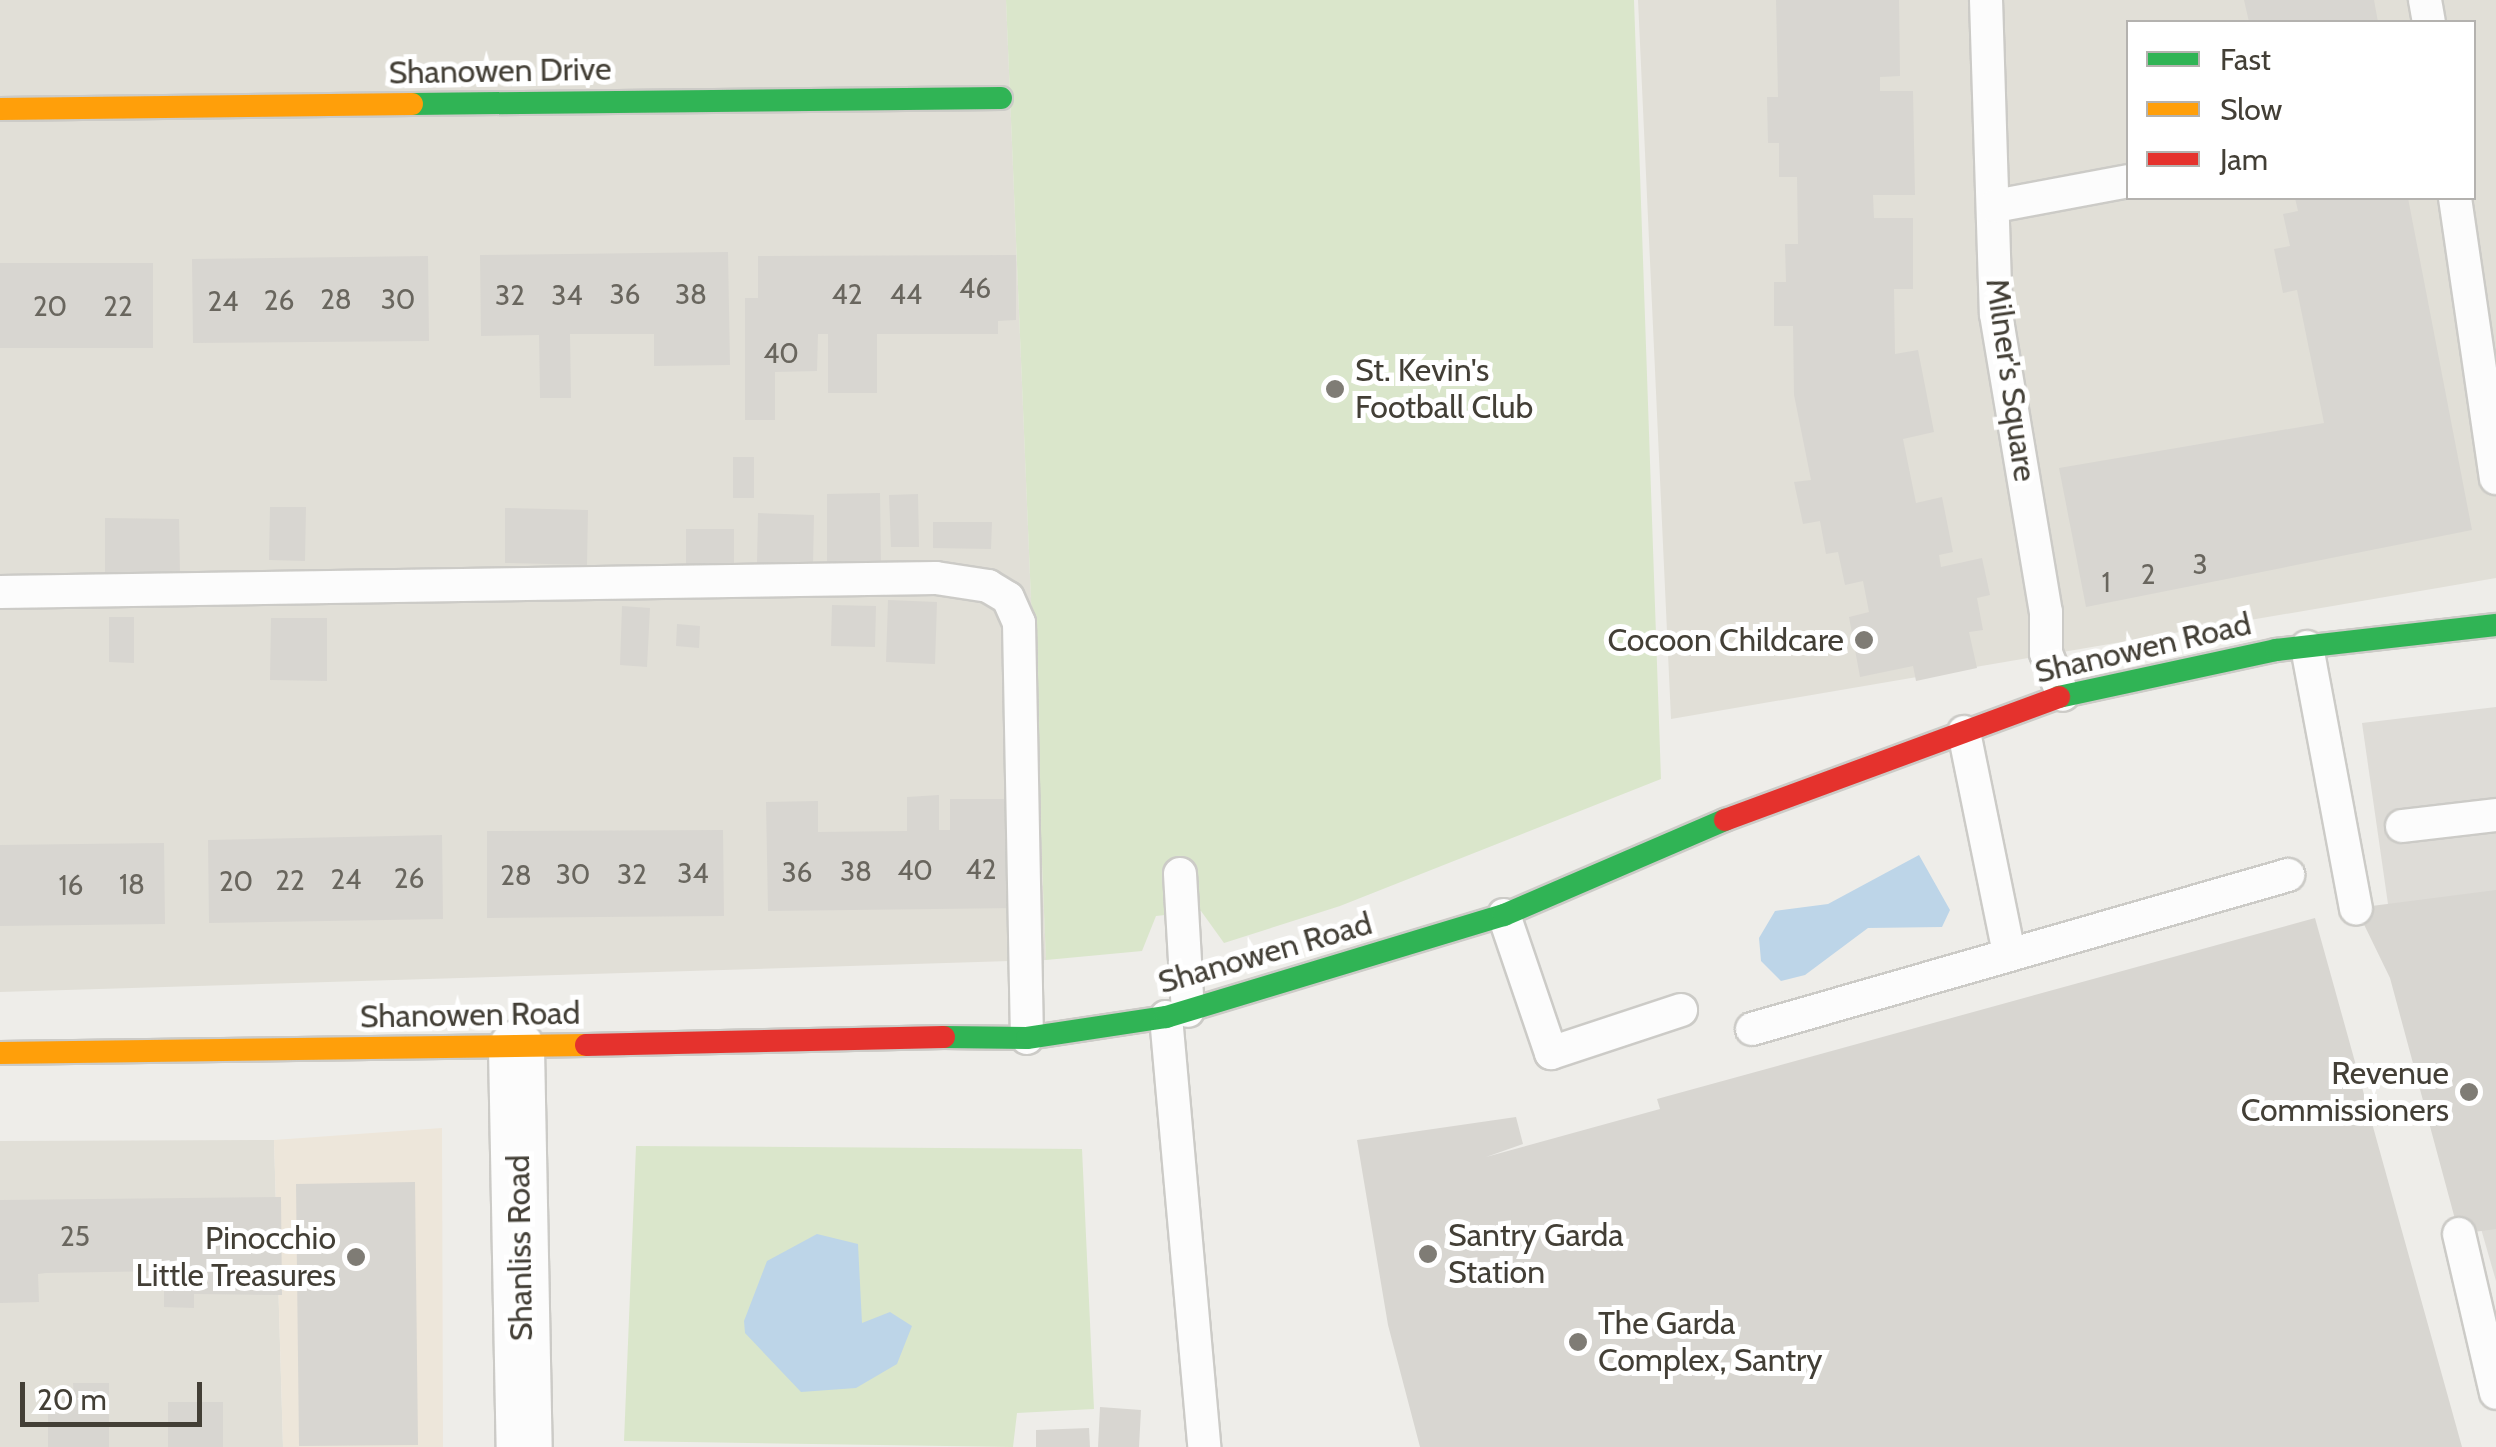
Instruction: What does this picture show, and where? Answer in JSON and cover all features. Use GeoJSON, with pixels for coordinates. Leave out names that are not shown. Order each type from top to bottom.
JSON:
{"type":"FeatureCollection","features":[{"type":"Feature","properties":{"kind":"street","name":"Shanowen Drive"},"geometry":{"type":"LineString","coordinates":[[0,109],[1001,98]]}},
{"type":"Feature","properties":{"kind":"street","name":"Shanowen Road"},"geometry":{"type":"LineString","coordinates":[[0,1053],[516,1048],[793,1036],[1027,1038],[1177,1014],[1504,915],[1724,820],[2063,695],[2307,647],[2496,625]]}},
{"type":"Feature","properties":{"kind":"street","name":"Shanliss Road"},"geometry":{"type":"LineString","coordinates":[[516,1048],[524,1447]]}},
{"type":"Feature","properties":{"kind":"lane","name":"Milner's Square"},"geometry":{"type":"LineString","coordinates":[[1986,0],[1996,314],[2046,612],[2046,654],[2063,695]]}},
{"type":"Feature","properties":{"kind":"lane"},"geometry":{"type":"LineString","coordinates":[[1995,206],[2126,181]]}},
{"type":"Feature","properties":{"kind":"lane"},"geometry":{"type":"LineString","coordinates":[[2454,200],[2496,478]]}},
{"type":"Feature","properties":{"kind":"lane"},"geometry":{"type":"LineString","coordinates":[[0,592],[936,578],[988,586],[1008,598],[1018,623],[1027,1038]]}},
{"type":"Feature","properties":{"kind":"lane"},"geometry":{"type":"LineString","coordinates":[[2307,647],[2356,908]]}},
{"type":"Feature","properties":{"kind":"lane"},"geometry":{"type":"LineString","coordinates":[[1964,732],[2009,954]]}},
{"type":"Feature","properties":{"kind":"lane"},"geometry":{"type":"LineString","coordinates":[[2402,826],[2496,815]]}},
{"type":"Feature","properties":{"kind":"lane"},"geometry":{"type":"LineString","coordinates":[[1180,874],[1177,1014],[1204,1447]]}},
{"type":"Feature","properties":{"kind":"lane"},"geometry":{"type":"LineString","coordinates":[[1752,1029],[2288,874]]}},
{"type":"Feature","properties":{"kind":"lane"},"geometry":{"type":"LineString","coordinates":[[1504,915],[1551,1053],[1681,1010]]}},
{"type":"Feature","properties":{"kind":"lane"},"geometry":{"type":"LineString","coordinates":[[2460,1234],[2496,1393]]}},
{"type":"Feature","properties":{"kind":"shaded area"},"geometry":{"type":"Polygon","coordinates":[[[0,0],[1006,0],[1046,960],[0,992],[0,0]]]}},
{"type":"Feature","properties":{"kind":"shaded area"},"geometry":{"type":"Polygon","coordinates":[[[1638,0],[2496,0],[2496,578],[1671,719],[1638,0]]]}},
{"type":"Feature","properties":{"kind":"shaded area","name":"Revenue Commissioners"},"geometry":{"type":"Polygon","coordinates":[[[2496,707],[2496,1281],[2388,904],[2362,723],[2496,707]]]}},
{"type":"Feature","properties":{"kind":"shaded area"},"geometry":{"type":"Polygon","coordinates":[[[442,1128],[443,1447],[283,1447],[274,1140],[442,1128]]]}},
{"type":"Feature","properties":{"kind":"shaded area"},"geometry":{"type":"Polygon","coordinates":[[[274,1140],[283,1447],[0,1447],[0,1141],[274,1140]]]}},
{"type":"Feature","properties":{"kind":"green space","name":"St. Kevin's Football Club"},"geometry":{"type":"Polygon","coordinates":[[[1006,0],[1634,0],[1661,779],[1340,906],[1224,943],[1201,911],[1156,916],[1142,951],[1046,960],[1006,0]]]}},
{"type":"Feature","properties":{"kind":"green space"},"geometry":{"type":"Polygon","coordinates":[[[636,1146],[1082,1149],[1094,1409],[1017,1413],[1013,1447],[624,1441],[636,1146]]]}},
{"type":"Feature","properties":{"kind":"water"},"geometry":{"type":"Polygon","coordinates":[[[1919,855],[1950,910],[1942,927],[1868,928],[1805,975],[1781,981],[1761,961],[1759,938],[1775,911],[1828,904],[1919,855]]]}},
{"type":"Feature","properties":{"kind":"water"},"geometry":{"type":"Polygon","coordinates":[[[817,1234],[858,1244],[862,1323],[890,1312],[912,1326],[897,1364],[856,1388],[801,1392],[745,1333],[744,1321],[767,1261],[817,1234]]]}},
{"type":"Feature","properties":{"kind":"building"},"geometry":{"type":"Polygon","coordinates":[[[1776,0],[1899,0],[1900,76],[1880,77],[1880,91],[1913,91],[1915,195],[1873,195],[1874,218],[1913,218],[1913,289],[1894,289],[1895,354],[1918,350],[1934,432],[1903,439],[1916,503],[1942,497],[1953,552],[1939,555],[1941,567],[1982,558],[1990,595],[1977,598],[1983,630],[1969,632],[1977,668],[1916,681],[1913,666],[1860,677],[1849,617],[1869,612],[1863,581],[1845,585],[1838,552],[1826,554],[1820,521],[1803,524],[1794,482],[1811,480],[1794,395],[1793,326],[1774,326],[1774,282],[1786,282],[1785,244],[1798,244],[1797,177],[1779,177],[1779,143],[1768,143],[1767,97],[1778,97],[1776,0]]]}},
{"type":"Feature","properties":{"kind":"building"},"geometry":{"type":"Polygon","coordinates":[[[2244,0],[2374,0],[2378,20],[2249,20],[2244,0]]]}},
{"type":"Feature","properties":{"kind":"building"},"geometry":{"type":"Polygon","coordinates":[[[2295,200],[2408,200],[2472,530],[2086,607],[2059,468],[2324,423],[2297,290],[2283,293],[2274,249],[2290,246],[2283,214],[2298,211],[2295,200]]]}},
{"type":"Feature","properties":{"kind":"building"},"geometry":{"type":"Polygon","coordinates":[[[728,252],[730,365],[654,366],[654,334],[570,334],[571,398],[540,398],[539,335],[481,336],[480,255],[728,252]]]}},
{"type":"Feature","properties":{"kind":"building"},"geometry":{"type":"Polygon","coordinates":[[[1016,255],[1016,320],[998,321],[998,334],[877,334],[877,393],[828,393],[828,334],[818,334],[817,371],[775,372],[775,420],[745,420],[745,298],[758,298],[758,256],[1016,255]]]}},
{"type":"Feature","properties":{"kind":"building"},"geometry":{"type":"Polygon","coordinates":[[[428,256],[429,341],[193,343],[192,259],[428,256]]]}},
{"type":"Feature","properties":{"kind":"building"},"geometry":{"type":"Polygon","coordinates":[[[0,263],[153,263],[153,348],[0,348],[0,263]]]}},
{"type":"Feature","properties":{"kind":"building"},"geometry":{"type":"Polygon","coordinates":[[[733,457],[754,457],[754,498],[733,498],[733,457]]]}},
{"type":"Feature","properties":{"kind":"building"},"geometry":{"type":"Polygon","coordinates":[[[880,493],[881,564],[827,564],[827,494],[880,493]]]}},
{"type":"Feature","properties":{"kind":"building"},"geometry":{"type":"Polygon","coordinates":[[[918,494],[919,547],[891,547],[889,495],[918,494]]]}},
{"type":"Feature","properties":{"kind":"building"},"geometry":{"type":"Polygon","coordinates":[[[270,507],[306,507],[305,561],[269,560],[270,507]]]}},
{"type":"Feature","properties":{"kind":"building"},"geometry":{"type":"Polygon","coordinates":[[[505,508],[588,510],[587,565],[505,563],[505,508]]]}},
{"type":"Feature","properties":{"kind":"building"},"geometry":{"type":"Polygon","coordinates":[[[758,513],[814,515],[813,565],[757,563],[758,513]]]}},
{"type":"Feature","properties":{"kind":"building"},"geometry":{"type":"Polygon","coordinates":[[[105,518],[179,519],[180,576],[105,575],[105,518]]]}},
{"type":"Feature","properties":{"kind":"building"},"geometry":{"type":"Polygon","coordinates":[[[933,522],[992,522],[991,549],[933,548],[933,522]]]}},
{"type":"Feature","properties":{"kind":"building"},"geometry":{"type":"Polygon","coordinates":[[[686,529],[734,529],[734,566],[686,565],[686,529]]]}},
{"type":"Feature","properties":{"kind":"building"},"geometry":{"type":"Polygon","coordinates":[[[888,600],[937,602],[935,664],[886,662],[888,600]]]}},
{"type":"Feature","properties":{"kind":"building"},"geometry":{"type":"Polygon","coordinates":[[[832,605],[876,606],[875,647],[831,646],[832,605]]]}},
{"type":"Feature","properties":{"kind":"building"},"geometry":{"type":"Polygon","coordinates":[[[622,606],[650,608],[647,667],[620,665],[622,606]]]}},
{"type":"Feature","properties":{"kind":"building"},"geometry":{"type":"Polygon","coordinates":[[[109,617],[134,617],[134,663],[109,662],[109,617]]]}},
{"type":"Feature","properties":{"kind":"building"},"geometry":{"type":"Polygon","coordinates":[[[271,618],[327,618],[327,681],[270,680],[271,618]]]}},
{"type":"Feature","properties":{"kind":"building"},"geometry":{"type":"Polygon","coordinates":[[[677,624],[700,626],[699,648],[676,646],[677,624]]]}},
{"type":"Feature","properties":{"kind":"building"},"geometry":{"type":"Polygon","coordinates":[[[939,795],[939,830],[950,830],[950,799],[1017,799],[1019,908],[768,911],[766,802],[818,801],[818,832],[907,831],[907,797],[939,795]]]}},
{"type":"Feature","properties":{"kind":"building"},"geometry":{"type":"Polygon","coordinates":[[[723,830],[724,916],[487,918],[487,831],[723,830]]]}},
{"type":"Feature","properties":{"kind":"building"},"geometry":{"type":"Polygon","coordinates":[[[442,835],[443,919],[209,923],[208,840],[442,835]]]}},
{"type":"Feature","properties":{"kind":"building"},"geometry":{"type":"Polygon","coordinates":[[[164,843],[165,924],[0,926],[0,845],[164,843]]]}},
{"type":"Feature","properties":{"kind":"building"},"geometry":{"type":"Polygon","coordinates":[[[2496,890],[2496,1229],[2459,1234],[2390,978],[2356,908],[2496,890]]]}},
{"type":"Feature","properties":{"kind":"building"},"geometry":{"type":"Polygon","coordinates":[[[2315,918],[2462,1447],[1420,1447],[1388,1325],[1357,1140],[1516,1117],[1523,1144],[1486,1157],[1660,1109],[1657,1099],[2315,918]]]}},
{"type":"Feature","properties":{"kind":"building"},"geometry":{"type":"Polygon","coordinates":[[[415,1182],[418,1445],[299,1446],[296,1184],[415,1182]]]}},
{"type":"Feature","properties":{"kind":"building"},"geometry":{"type":"Polygon","coordinates":[[[281,1197],[282,1295],[194,1294],[194,1308],[164,1307],[164,1271],[46,1273],[38,1274],[39,1302],[0,1303],[0,1200],[281,1197]]]}},
{"type":"Feature","properties":{"kind":"building"},"geometry":{"type":"Polygon","coordinates":[[[73,1383],[109,1383],[109,1447],[48,1447],[48,1397],[74,1397],[73,1383]]]}},
{"type":"Feature","properties":{"kind":"building"},"geometry":{"type":"Polygon","coordinates":[[[168,1402],[223,1402],[223,1447],[168,1447],[168,1402]]]}},
{"type":"Feature","properties":{"kind":"building"},"geometry":{"type":"Polygon","coordinates":[[[1100,1407],[1141,1410],[1139,1447],[1098,1447],[1100,1407]]]}},
{"type":"Feature","properties":{"kind":"building"},"geometry":{"type":"Polygon","coordinates":[[[1089,1428],[1090,1447],[1036,1447],[1036,1430],[1089,1428]]]}},
{"type":"Feature","properties":{"kind":"traffic: fast"},"geometry":{"type":"LineString","coordinates":[[412,104],[1001,98]]}},
{"type":"Feature","properties":{"kind":"traffic: fast"},"geometry":{"type":"LineString","coordinates":[[2059,697],[2276,650],[2496,625]]}},
{"type":"Feature","properties":{"kind":"traffic: fast"},"geometry":{"type":"LineString","coordinates":[[944,1037],[1027,1038],[1166,1017],[1504,915],[1725,820]]}},
{"type":"Feature","properties":{"kind":"traffic: slow"},"geometry":{"type":"LineString","coordinates":[[0,109],[412,104]]}},
{"type":"Feature","properties":{"kind":"traffic: slow"},"geometry":{"type":"LineString","coordinates":[[0,1053],[586,1045]]}},
{"type":"Feature","properties":{"kind":"traffic: jam"},"geometry":{"type":"LineString","coordinates":[[1725,820],[2059,697]]}},
{"type":"Feature","properties":{"kind":"traffic: jam"},"geometry":{"type":"LineString","coordinates":[[586,1045],[944,1037]]}},
{"type":"Feature","properties":{"kind":"place","name":"St. Kevin's Football Club"},"geometry":{"type":"Point","coordinates":[1335,389]}},
{"type":"Feature","properties":{"kind":"place","name":"Cocoon Childcare"},"geometry":{"type":"Point","coordinates":[1864,640]}},
{"type":"Feature","properties":{"kind":"place","name":"Revenue Commissioners"},"geometry":{"type":"Point","coordinates":[2469,1092]}},
{"type":"Feature","properties":{"kind":"place","name":"Santry Garda Station"},"geometry":{"type":"Point","coordinates":[1428,1254]}},
{"type":"Feature","properties":{"kind":"place","name":"Pinocchio Little Treasures"},"geometry":{"type":"Point","coordinates":[356,1257]}},
{"type":"Feature","properties":{"kind":"place","name":"The Garda Complex, Santry"},"geometry":{"type":"Point","coordinates":[1578,1342]}}]}
